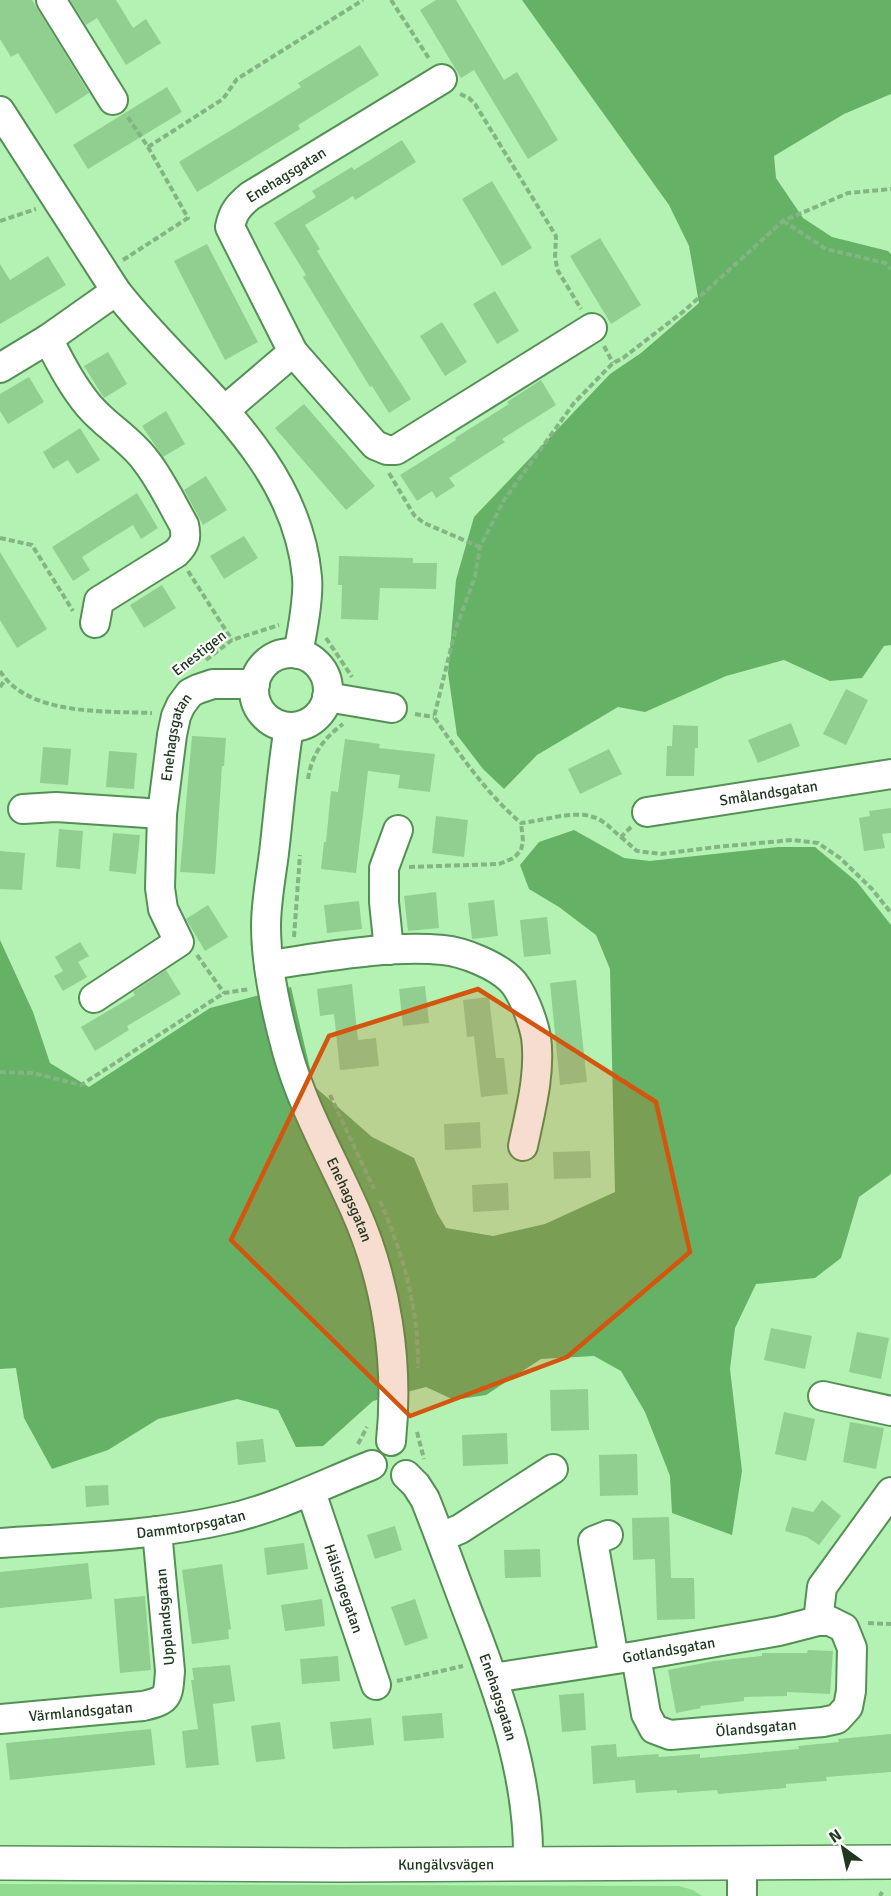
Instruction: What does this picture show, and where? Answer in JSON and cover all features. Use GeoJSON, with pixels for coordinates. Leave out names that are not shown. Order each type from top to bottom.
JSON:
{"type":"FeatureCollection","features":[{"type":"Feature","properties":{"kind":"main road","name":"Kungälvsvägen"},"geometry":{"type":"LineString","coordinates":[[0,1863],[341,1865],[742,1863],[884,1883]]}},
{"type":"Feature","properties":{"kind":"street"},"geometry":{"type":"LineString","coordinates":[[51,0],[113,100]]}},
{"type":"Feature","properties":{"kind":"street","name":"Enehagsgatan"},"geometry":{"type":"LineString","coordinates":[[387,450],[375,445],[293,352],[230,227],[232,216],[238,206],[250,196],[442,79]]}},
{"type":"Feature","properties":{"kind":"street"},"geometry":{"type":"LineString","coordinates":[[0,111],[110,281],[135,315],[225,410],[271,473],[289,508],[301,540],[308,579],[298,654]]}},
{"type":"Feature","properties":{"kind":"street"},"geometry":{"type":"LineString","coordinates":[[0,368],[48,339],[110,281]]}},
{"type":"Feature","properties":{"kind":"street"},"geometry":{"type":"LineString","coordinates":[[387,450],[396,450],[592,328]]}},
{"type":"Feature","properties":{"kind":"street"},"geometry":{"type":"LineString","coordinates":[[48,339],[72,383],[89,406],[112,430],[130,442],[148,462],[184,525],[186,533],[185,544],[176,553],[99,601],[95,623]]}},
{"type":"Feature","properties":{"kind":"street"},"geometry":{"type":"LineString","coordinates":[[225,410],[293,352]]}},
{"type":"Feature","properties":{"kind":"street"},"geometry":{"type":"LineString","coordinates":[[285,654],[298,654],[314,661],[322,669],[328,685],[327,697],[323,709],[314,719],[302,725],[289,727],[275,724],[260,710],[255,698],[255,684],[259,672],[268,662],[285,654]]}},
{"type":"Feature","properties":{"kind":"street","name":"Enehagsgatan"},"geometry":{"type":"LineString","coordinates":[[179,942],[162,909],[160,888],[162,814],[176,716],[180,705],[190,693],[198,689],[213,684],[255,684]]}},
{"type":"Feature","properties":{"kind":"street"},"geometry":{"type":"LineString","coordinates":[[327,697],[392,708]]}},
{"type":"Feature","properties":{"kind":"street","name":"Enehagsgatan"},"geometry":{"type":"LineString","coordinates":[[289,727],[266,926],[279,970],[288,1053],[302,1094],[356,1213],[372,1255],[385,1305],[393,1365],[395,1407],[404,1435]]}},
{"type":"Feature","properties":{"kind":"street","name":"Smålandsgatan"},"geometry":{"type":"LineString","coordinates":[[647,812],[891,774]]}},
{"type":"Feature","properties":{"kind":"street"},"geometry":{"type":"LineString","coordinates":[[23,809],[56,807],[162,814]]}},
{"type":"Feature","properties":{"kind":"street"},"geometry":{"type":"LineString","coordinates":[[389,950],[384,902],[384,868],[398,830]]}},
{"type":"Feature","properties":{"kind":"street"},"geometry":{"type":"LineString","coordinates":[[94,998],[179,942]]}},
{"type":"Feature","properties":{"kind":"street"},"geometry":{"type":"LineString","coordinates":[[279,970],[389,950],[445,950],[480,960],[510,979],[526,1006],[536,1037],[535,1072],[524,1146]]}},
{"type":"Feature","properties":{"kind":"street"},"geometry":{"type":"LineString","coordinates":[[823,1396],[891,1411]]}},
{"type":"Feature","properties":{"kind":"street"},"geometry":{"type":"LineString","coordinates":[[404,1435],[403,1444],[410,1453],[412,1464],[417,1472],[388,1481],[378,1475],[364,1457],[372,1457],[375,1450],[384,1443],[404,1435]]}},
{"type":"Feature","properties":{"kind":"street","name":"Dammtorpsgatan"},"geometry":{"type":"LineString","coordinates":[[0,1543],[157,1531],[230,1518],[311,1492],[364,1457]]}},
{"type":"Feature","properties":{"kind":"street"},"geometry":{"type":"LineString","coordinates":[[441,1537],[460,1529],[554,1469]]}},
{"type":"Feature","properties":{"kind":"street","name":"Enehagsgatan"},"geometry":{"type":"LineString","coordinates":[[417,1472],[416,1485],[425,1499],[441,1537],[490,1670],[524,1789],[529,1839],[528,1864]]}},
{"type":"Feature","properties":{"kind":"street","name":"Hälsingegatan"},"geometry":{"type":"LineString","coordinates":[[311,1492],[376,1685]]}},
{"type":"Feature","properties":{"kind":"street"},"geometry":{"type":"LineString","coordinates":[[848,1622],[822,1587],[891,1492]]}},
{"type":"Feature","properties":{"kind":"street","name":"Upplandsgatan"},"geometry":{"type":"LineString","coordinates":[[157,1531],[170,1671],[168,1693],[162,1701]]}},
{"type":"Feature","properties":{"kind":"street","name":"Ölandsgatan"},"geometry":{"type":"LineString","coordinates":[[608,1535],[593,1541],[625,1658],[654,1729],[670,1735],[837,1719],[848,1707],[851,1691],[852,1648],[848,1622]]}},
{"type":"Feature","properties":{"kind":"street","name":"Gotlandsgatan"},"geometry":{"type":"LineString","coordinates":[[490,1670],[625,1658],[779,1631],[848,1622]]}},
{"type":"Feature","properties":{"kind":"street","name":"Värmlandsgatan"},"geometry":{"type":"LineString","coordinates":[[0,1719],[143,1706],[162,1701]]}},
{"type":"Feature","properties":{"kind":"street"},"geometry":{"type":"LineString","coordinates":[[742,1863],[742,1896]]}},
{"type":"Feature","properties":{"kind":"path"},"geometry":{"type":"LineString","coordinates":[[148,147],[223,99],[237,79],[363,0]]}},
{"type":"Feature","properties":{"kind":"path"},"geometry":{"type":"LineString","coordinates":[[391,0],[449,88],[475,104],[517,171],[556,236],[555,258],[558,271],[613,363]]}},
{"type":"Feature","properties":{"kind":"path"},"geometry":{"type":"LineString","coordinates":[[110,281],[188,218],[148,147],[121,107],[113,100]]}},
{"type":"Feature","properties":{"kind":"path"},"geometry":{"type":"LineString","coordinates":[[384,868],[499,864],[514,858],[521,850],[523,841],[521,823],[502,807],[472,771],[434,717],[456,628],[475,577],[480,547],[504,500],[574,403],[613,363],[623,358],[684,310],[783,221],[848,193],[891,189]]}},
{"type":"Feature","properties":{"kind":"path"},"geometry":{"type":"LineString","coordinates":[[0,221],[34,210],[57,198]]}},
{"type":"Feature","properties":{"kind":"path"},"geometry":{"type":"LineString","coordinates":[[783,221],[826,249],[885,263],[891,268]]}},
{"type":"Feature","properties":{"kind":"path"},"geometry":{"type":"LineString","coordinates":[[387,450],[384,464],[414,514],[424,523],[480,547]]}},
{"type":"Feature","properties":{"kind":"path"},"geometry":{"type":"LineString","coordinates":[[0,538],[32,545],[74,612],[95,623]]}},
{"type":"Feature","properties":{"kind":"path"},"geometry":{"type":"LineString","coordinates":[[176,553],[232,640]]}},
{"type":"Feature","properties":{"kind":"path"},"geometry":{"type":"LineString","coordinates":[[303,624],[314,626],[321,632],[362,693],[357,715],[330,733],[314,755],[307,787]]}},
{"type":"Feature","properties":{"kind":"path","name":"Enestigen"},"geometry":{"type":"LineString","coordinates":[[206,660],[232,640],[275,626],[303,624]]}},
{"type":"Feature","properties":{"kind":"path"},"geometry":{"type":"LineString","coordinates":[[0,672],[5,680],[28,697],[71,709],[176,716]]}},
{"type":"Feature","properties":{"kind":"path"},"geometry":{"type":"LineString","coordinates":[[0,687],[5,680]]}},
{"type":"Feature","properties":{"kind":"path"},"geometry":{"type":"LineString","coordinates":[[621,837],[647,812]]}},
{"type":"Feature","properties":{"kind":"path"},"geometry":{"type":"LineString","coordinates":[[521,823],[572,815],[592,816],[604,822],[637,851],[661,854],[792,840],[818,843],[840,858],[872,889],[891,913]]}},
{"type":"Feature","properties":{"kind":"path"},"geometry":{"type":"LineString","coordinates":[[0,1072],[33,1073],[81,1085],[224,993],[279,970],[294,932],[301,845]]}},
{"type":"Feature","properties":{"kind":"path"},"geometry":{"type":"LineString","coordinates":[[179,942],[188,943],[224,993]]}},
{"type":"Feature","properties":{"kind":"path"},"geometry":{"type":"LineString","coordinates":[[329,1091],[389,1222],[405,1267],[414,1314],[418,1373]]}},
{"type":"Feature","properties":{"kind":"path"},"geometry":{"type":"LineString","coordinates":[[364,1457],[371,1412],[376,1409],[395,1407]]}},
{"type":"Feature","properties":{"kind":"path"},"geometry":{"type":"LineString","coordinates":[[404,1435],[417,1472]]}},
{"type":"Feature","properties":{"kind":"path"},"geometry":{"type":"LineString","coordinates":[[376,1685],[490,1670]]}},
{"type":"Feature","properties":{"kind":"highlighted area"},"geometry":{"type":"Polygon","coordinates":[[[478,989],[656,1102],[690,1252],[567,1357],[410,1416],[231,1240],[329,1036],[478,989]]]}},
{"type":"Feature","properties":{"kind":"green space"},"geometry":{"type":"Polygon","coordinates":[[[522,0],[891,0],[891,94],[844,114],[774,156],[776,178],[803,218],[832,237],[888,251],[891,254],[891,645],[884,646],[862,678],[830,681],[784,660],[726,676],[645,712],[618,707],[537,755],[504,789],[483,769],[457,735],[448,673],[456,580],[474,517],[610,374],[641,353],[699,303],[689,246],[669,205],[522,0]]]}},
{"type":"Feature","properties":{"kind":"green space"},"geometry":{"type":"Polygon","coordinates":[[[574,830],[624,858],[650,861],[778,847],[815,847],[857,882],[891,925],[891,1174],[859,1197],[841,1258],[815,1278],[756,1284],[735,1328],[730,1369],[742,1471],[732,1535],[672,1513],[670,1476],[645,1412],[621,1371],[594,1356],[541,1359],[486,1395],[454,1400],[426,1387],[373,1401],[323,1446],[296,1447],[278,1410],[237,1399],[158,1419],[108,1450],[52,1469],[24,1418],[16,1368],[0,1369],[0,940],[33,1012],[50,1063],[89,1087],[210,1008],[291,987],[314,1086],[372,1137],[414,1158],[437,1213],[446,1228],[493,1236],[545,1224],[615,1192],[610,969],[596,935],[559,907],[529,889],[520,865],[539,842],[574,830]]]}},
{"type":"Feature","properties":{"kind":"green space"},"geometry":{"type":"Polygon","coordinates":[[[0,1884],[679,1886],[693,1890],[702,1896],[0,1896],[0,1884]]]}},
{"type":"Feature","properties":{"kind":"building"},"geometry":{"type":"Polygon","coordinates":[[[0,0],[32,0],[89,93],[56,114],[18,53],[11,57],[0,39],[0,0]]]}},
{"type":"Feature","properties":{"kind":"building"},"geometry":{"type":"Polygon","coordinates":[[[70,0],[116,0],[133,28],[146,19],[161,43],[126,65],[97,18],[86,25],[70,0]]]}},
{"type":"Feature","properties":{"kind":"building"},"geometry":{"type":"Polygon","coordinates":[[[436,0],[456,0],[504,80],[517,72],[558,140],[528,159],[474,70],[461,78],[420,10],[436,0]]]}},
{"type":"Feature","properties":{"kind":"building"},"geometry":{"type":"Polygon","coordinates":[[[360,45],[379,75],[298,125],[300,129],[197,192],[179,162],[301,87],[298,83],[360,45]]]}},
{"type":"Feature","properties":{"kind":"building"},"geometry":{"type":"Polygon","coordinates":[[[167,87],[182,112],[88,169],[73,145],[167,87]]]}},
{"type":"Feature","properties":{"kind":"building"},"geometry":{"type":"Polygon","coordinates":[[[402,140],[416,162],[355,200],[353,196],[305,225],[320,249],[317,251],[411,399],[389,413],[372,386],[370,387],[303,277],[306,275],[274,223],[316,197],[312,191],[352,167],[354,170],[402,140]]]}},
{"type":"Feature","properties":{"kind":"building"},"geometry":{"type":"Polygon","coordinates":[[[492,181],[532,248],[502,266],[462,199],[492,181]]]}},
{"type":"Feature","properties":{"kind":"building"},"geometry":{"type":"Polygon","coordinates":[[[600,238],[641,305],[611,324],[570,256],[600,238]]]}},
{"type":"Feature","properties":{"kind":"building"},"geometry":{"type":"Polygon","coordinates":[[[207,244],[258,342],[225,360],[174,261],[207,244]]]}},
{"type":"Feature","properties":{"kind":"building"},"geometry":{"type":"Polygon","coordinates":[[[48,256],[66,285],[0,324],[0,264],[10,280],[48,256]]]}},
{"type":"Feature","properties":{"kind":"building"},"geometry":{"type":"Polygon","coordinates":[[[495,291],[519,331],[497,344],[473,304],[495,291]]]}},
{"type":"Feature","properties":{"kind":"building"},"geometry":{"type":"Polygon","coordinates":[[[442,322],[467,362],[445,376],[420,336],[442,322]]]}},
{"type":"Feature","properties":{"kind":"building"},"geometry":{"type":"Polygon","coordinates":[[[108,352],[127,384],[104,398],[84,366],[108,352]]]}},
{"type":"Feature","properties":{"kind":"building"},"geometry":{"type":"Polygon","coordinates":[[[29,377],[44,402],[8,424],[0,411],[0,394],[29,377]]]}},
{"type":"Feature","properties":{"kind":"building"},"geometry":{"type":"Polygon","coordinates":[[[541,380],[556,405],[502,439],[505,442],[449,478],[455,486],[436,498],[432,491],[417,501],[400,475],[456,440],[455,438],[509,404],[507,402],[541,380]]]}},
{"type":"Feature","properties":{"kind":"building"},"geometry":{"type":"Polygon","coordinates":[[[304,404],[375,486],[346,510],[275,428],[304,404]]]}},
{"type":"Feature","properties":{"kind":"building"},"geometry":{"type":"Polygon","coordinates":[[[166,411],[185,444],[163,457],[142,426],[166,411]]]}},
{"type":"Feature","properties":{"kind":"building"},"geometry":{"type":"Polygon","coordinates":[[[80,428],[100,460],[77,474],[68,460],[53,469],[43,452],[80,428]]]}},
{"type":"Feature","properties":{"kind":"building"},"geometry":{"type":"Polygon","coordinates":[[[206,476],[227,510],[203,525],[184,490],[206,476]]]}},
{"type":"Feature","properties":{"kind":"building"},"geometry":{"type":"Polygon","coordinates":[[[137,493],[158,528],[141,539],[133,525],[96,548],[82,557],[90,570],[73,581],[52,547],[137,493]]]}},
{"type":"Feature","properties":{"kind":"building"},"geometry":{"type":"Polygon","coordinates":[[[244,536],[258,558],[224,579],[210,556],[244,536]]]}},
{"type":"Feature","properties":{"kind":"building"},"geometry":{"type":"Polygon","coordinates":[[[0,552],[47,629],[17,648],[0,620],[0,552]]]}},
{"type":"Feature","properties":{"kind":"building"},"geometry":{"type":"Polygon","coordinates":[[[339,556],[413,558],[413,563],[437,563],[436,589],[380,588],[378,620],[341,619],[342,585],[338,585],[339,556]]]}},
{"type":"Feature","properties":{"kind":"building"},"geometry":{"type":"Polygon","coordinates":[[[162,585],[176,608],[144,628],[130,605],[162,585]]]}},
{"type":"Feature","properties":{"kind":"building"},"geometry":{"type":"Polygon","coordinates":[[[846,689],[868,700],[846,745],[823,734],[846,689]]]}},
{"type":"Feature","properties":{"kind":"building"},"geometry":{"type":"Polygon","coordinates":[[[791,723],[800,746],[758,763],[748,740],[791,723]]]}},
{"type":"Feature","properties":{"kind":"building"},"geometry":{"type":"Polygon","coordinates":[[[673,725],[698,726],[694,776],[666,776],[667,746],[672,746],[673,725]]]}},
{"type":"Feature","properties":{"kind":"building"},"geometry":{"type":"Polygon","coordinates":[[[192,736],[226,738],[215,874],[180,872],[192,736]]]}},
{"type":"Feature","properties":{"kind":"building"},"geometry":{"type":"Polygon","coordinates":[[[345,739],[380,744],[379,748],[435,754],[430,792],[398,788],[400,775],[368,771],[356,873],[321,869],[331,791],[338,792],[345,739]]]}},
{"type":"Feature","properties":{"kind":"building"},"geometry":{"type":"Polygon","coordinates":[[[43,747],[71,749],[68,785],[40,783],[43,747]]]}},
{"type":"Feature","properties":{"kind":"building"},"geometry":{"type":"Polygon","coordinates":[[[609,749],[622,774],[580,794],[568,769],[609,749]]]}},
{"type":"Feature","properties":{"kind":"building"},"geometry":{"type":"Polygon","coordinates":[[[109,751],[137,753],[134,789],[106,787],[109,751]]]}},
{"type":"Feature","properties":{"kind":"building"},"geometry":{"type":"Polygon","coordinates":[[[891,808],[891,833],[882,834],[885,848],[864,851],[859,818],[870,816],[869,811],[891,808]]]}},
{"type":"Feature","properties":{"kind":"building"},"geometry":{"type":"Polygon","coordinates":[[[436,816],[468,820],[464,857],[432,853],[436,816]]]}},
{"type":"Feature","properties":{"kind":"building"},"geometry":{"type":"Polygon","coordinates":[[[59,829],[83,831],[80,869],[56,867],[59,829]]]}},
{"type":"Feature","properties":{"kind":"building"},"geometry":{"type":"Polygon","coordinates":[[[113,833],[140,835],[136,874],[109,871],[113,833]]]}},
{"type":"Feature","properties":{"kind":"building"},"geometry":{"type":"Polygon","coordinates":[[[0,851],[25,853],[22,890],[0,889],[0,851]]]}},
{"type":"Feature","properties":{"kind":"building"},"geometry":{"type":"Polygon","coordinates":[[[436,892],[439,928],[408,931],[404,896],[436,892]]]}},
{"type":"Feature","properties":{"kind":"building"},"geometry":{"type":"Polygon","coordinates":[[[494,900],[498,936],[472,939],[468,903],[494,900]]]}},
{"type":"Feature","properties":{"kind":"building"},"geometry":{"type":"Polygon","coordinates":[[[359,901],[362,929],[327,933],[324,905],[359,901]]]}},
{"type":"Feature","properties":{"kind":"building"},"geometry":{"type":"Polygon","coordinates":[[[208,905],[228,937],[205,951],[186,919],[208,905]]]}},
{"type":"Feature","properties":{"kind":"building"},"geometry":{"type":"Polygon","coordinates":[[[547,917],[551,954],[524,957],[520,920],[547,917]]]}},
{"type":"Feature","properties":{"kind":"building"},"geometry":{"type":"Polygon","coordinates":[[[80,942],[89,956],[78,962],[87,977],[63,991],[54,976],[63,971],[55,957],[80,942]]]}},
{"type":"Feature","properties":{"kind":"building"},"geometry":{"type":"Polygon","coordinates":[[[166,970],[181,994],[127,1026],[129,1030],[95,1051],[81,1027],[135,995],[133,992],[166,970]]]}},
{"type":"Feature","properties":{"kind":"building"},"geometry":{"type":"Polygon","coordinates":[[[576,980],[587,1082],[560,1085],[550,983],[576,980]]]}},
{"type":"Feature","properties":{"kind":"building"},"geometry":{"type":"Polygon","coordinates":[[[352,984],[358,1040],[376,1038],[379,1066],[340,1070],[334,1014],[320,1016],[317,989],[352,984]]]}},
{"type":"Feature","properties":{"kind":"building"},"geometry":{"type":"Polygon","coordinates":[[[425,986],[429,1023],[403,1026],[399,989],[425,986]]]}},
{"type":"Feature","properties":{"kind":"building"},"geometry":{"type":"Polygon","coordinates":[[[489,997],[496,1058],[504,1058],[508,1094],[481,1097],[474,1036],[467,1037],[463,1000],[489,997]]]}},
{"type":"Feature","properties":{"kind":"building"},"geometry":{"type":"Polygon","coordinates":[[[480,1122],[481,1148],[445,1150],[444,1124],[480,1122]]]}},
{"type":"Feature","properties":{"kind":"building"},"geometry":{"type":"Polygon","coordinates":[[[590,1151],[591,1178],[554,1179],[553,1152],[590,1151]]]}},
{"type":"Feature","properties":{"kind":"building"},"geometry":{"type":"Polygon","coordinates":[[[508,1183],[509,1210],[473,1212],[472,1185],[508,1183]]]}},
{"type":"Feature","properties":{"kind":"building"},"geometry":{"type":"Polygon","coordinates":[[[771,1328],[812,1336],[805,1369],[764,1360],[771,1328]]]}},
{"type":"Feature","properties":{"kind":"building"},"geometry":{"type":"Polygon","coordinates":[[[857,1332],[889,1338],[881,1379],[849,1372],[857,1332]]]}},
{"type":"Feature","properties":{"kind":"building"},"geometry":{"type":"Polygon","coordinates":[[[588,1389],[589,1430],[551,1431],[550,1390],[588,1389]]]}},
{"type":"Feature","properties":{"kind":"building"},"geometry":{"type":"Polygon","coordinates":[[[784,1412],[815,1419],[806,1461],[775,1454],[784,1412]]]}},
{"type":"Feature","properties":{"kind":"building"},"geometry":{"type":"Polygon","coordinates":[[[850,1422],[884,1428],[876,1469],[843,1462],[850,1422]]]}},
{"type":"Feature","properties":{"kind":"building"},"geometry":{"type":"Polygon","coordinates":[[[507,1433],[508,1464],[463,1466],[462,1435],[507,1433]]]}},
{"type":"Feature","properties":{"kind":"building"},"geometry":{"type":"Polygon","coordinates":[[[263,1439],[266,1462],[238,1465],[236,1442],[263,1439]]]}},
{"type":"Feature","properties":{"kind":"building"},"geometry":{"type":"Polygon","coordinates":[[[637,1454],[638,1495],[600,1496],[599,1455],[637,1454]]]}},
{"type":"Feature","properties":{"kind":"building"},"geometry":{"type":"Polygon","coordinates":[[[108,1485],[109,1505],[86,1507],[85,1486],[108,1485]]]}},
{"type":"Feature","properties":{"kind":"building"},"geometry":{"type":"Polygon","coordinates":[[[822,1500],[841,1516],[819,1545],[807,1537],[785,1531],[792,1507],[813,1512],[822,1500]]]}},
{"type":"Feature","properties":{"kind":"building"},"geometry":{"type":"Polygon","coordinates":[[[669,1517],[671,1578],[694,1578],[695,1619],[657,1620],[655,1559],[633,1560],[632,1518],[669,1517]]]}},
{"type":"Feature","properties":{"kind":"building"},"geometry":{"type":"Polygon","coordinates":[[[395,1526],[402,1550],[375,1559],[367,1535],[395,1526]]]}},
{"type":"Feature","properties":{"kind":"building"},"geometry":{"type":"Polygon","coordinates":[[[304,1543],[308,1569],[267,1575],[264,1548],[304,1543]]]}},
{"type":"Feature","properties":{"kind":"building"},"geometry":{"type":"Polygon","coordinates":[[[540,1549],[541,1577],[505,1578],[504,1550],[540,1549]]]}},
{"type":"Feature","properties":{"kind":"building"},"geometry":{"type":"Polygon","coordinates":[[[88,1563],[92,1599],[0,1608],[0,1572],[88,1563]]]}},
{"type":"Feature","properties":{"kind":"building"},"geometry":{"type":"Polygon","coordinates":[[[222,1564],[231,1629],[228,1630],[229,1639],[192,1644],[182,1570],[222,1564]]]}},
{"type":"Feature","properties":{"kind":"building"},"geometry":{"type":"Polygon","coordinates":[[[145,1596],[151,1670],[120,1673],[114,1599],[145,1596]]]}},
{"type":"Feature","properties":{"kind":"building"},"geometry":{"type":"Polygon","coordinates":[[[322,1599],[325,1626],[285,1631],[281,1605],[322,1599]]]}},
{"type":"Feature","properties":{"kind":"building"},"geometry":{"type":"Polygon","coordinates":[[[415,1599],[428,1638],[405,1646],[391,1607],[415,1599]]]}},
{"type":"Feature","properties":{"kind":"building"},"geometry":{"type":"Polygon","coordinates":[[[808,1650],[833,1651],[830,1694],[787,1692],[787,1696],[744,1697],[744,1701],[700,1706],[701,1708],[676,1713],[668,1670],[714,1661],[762,1656],[762,1653],[807,1653],[808,1650]]]}},
{"type":"Feature","properties":{"kind":"building"},"geometry":{"type":"Polygon","coordinates":[[[338,1656],[340,1681],[302,1684],[300,1659],[338,1656]]]}},
{"type":"Feature","properties":{"kind":"building"},"geometry":{"type":"Polygon","coordinates":[[[230,1665],[235,1701],[213,1704],[219,1765],[186,1768],[182,1731],[198,1729],[191,1680],[194,1680],[192,1668],[230,1665]]]}},
{"type":"Feature","properties":{"kind":"building"},"geometry":{"type":"Polygon","coordinates":[[[584,1693],[586,1730],[562,1732],[559,1695],[584,1693]]]}},
{"type":"Feature","properties":{"kind":"building"},"geometry":{"type":"Polygon","coordinates":[[[442,1713],[444,1738],[404,1741],[402,1716],[442,1713]]]}},
{"type":"Feature","properties":{"kind":"building"},"geometry":{"type":"Polygon","coordinates":[[[371,1718],[374,1745],[333,1749],[330,1722],[371,1718]]]}},
{"type":"Feature","properties":{"kind":"building"},"geometry":{"type":"Polygon","coordinates":[[[280,1722],[285,1759],[256,1762],[251,1726],[280,1722]]]}},
{"type":"Feature","properties":{"kind":"building"},"geometry":{"type":"Polygon","coordinates":[[[151,1729],[155,1765],[10,1780],[6,1743],[151,1729]]]}},
{"type":"Feature","properties":{"kind":"building"},"geometry":{"type":"Polygon","coordinates":[[[891,1734],[891,1772],[826,1777],[827,1781],[786,1784],[786,1788],[718,1794],[717,1790],[636,1793],[635,1780],[593,1784],[591,1746],[616,1744],[617,1757],[700,1754],[700,1758],[799,1749],[798,1746],[839,1742],[838,1739],[891,1734]]]}}]}
